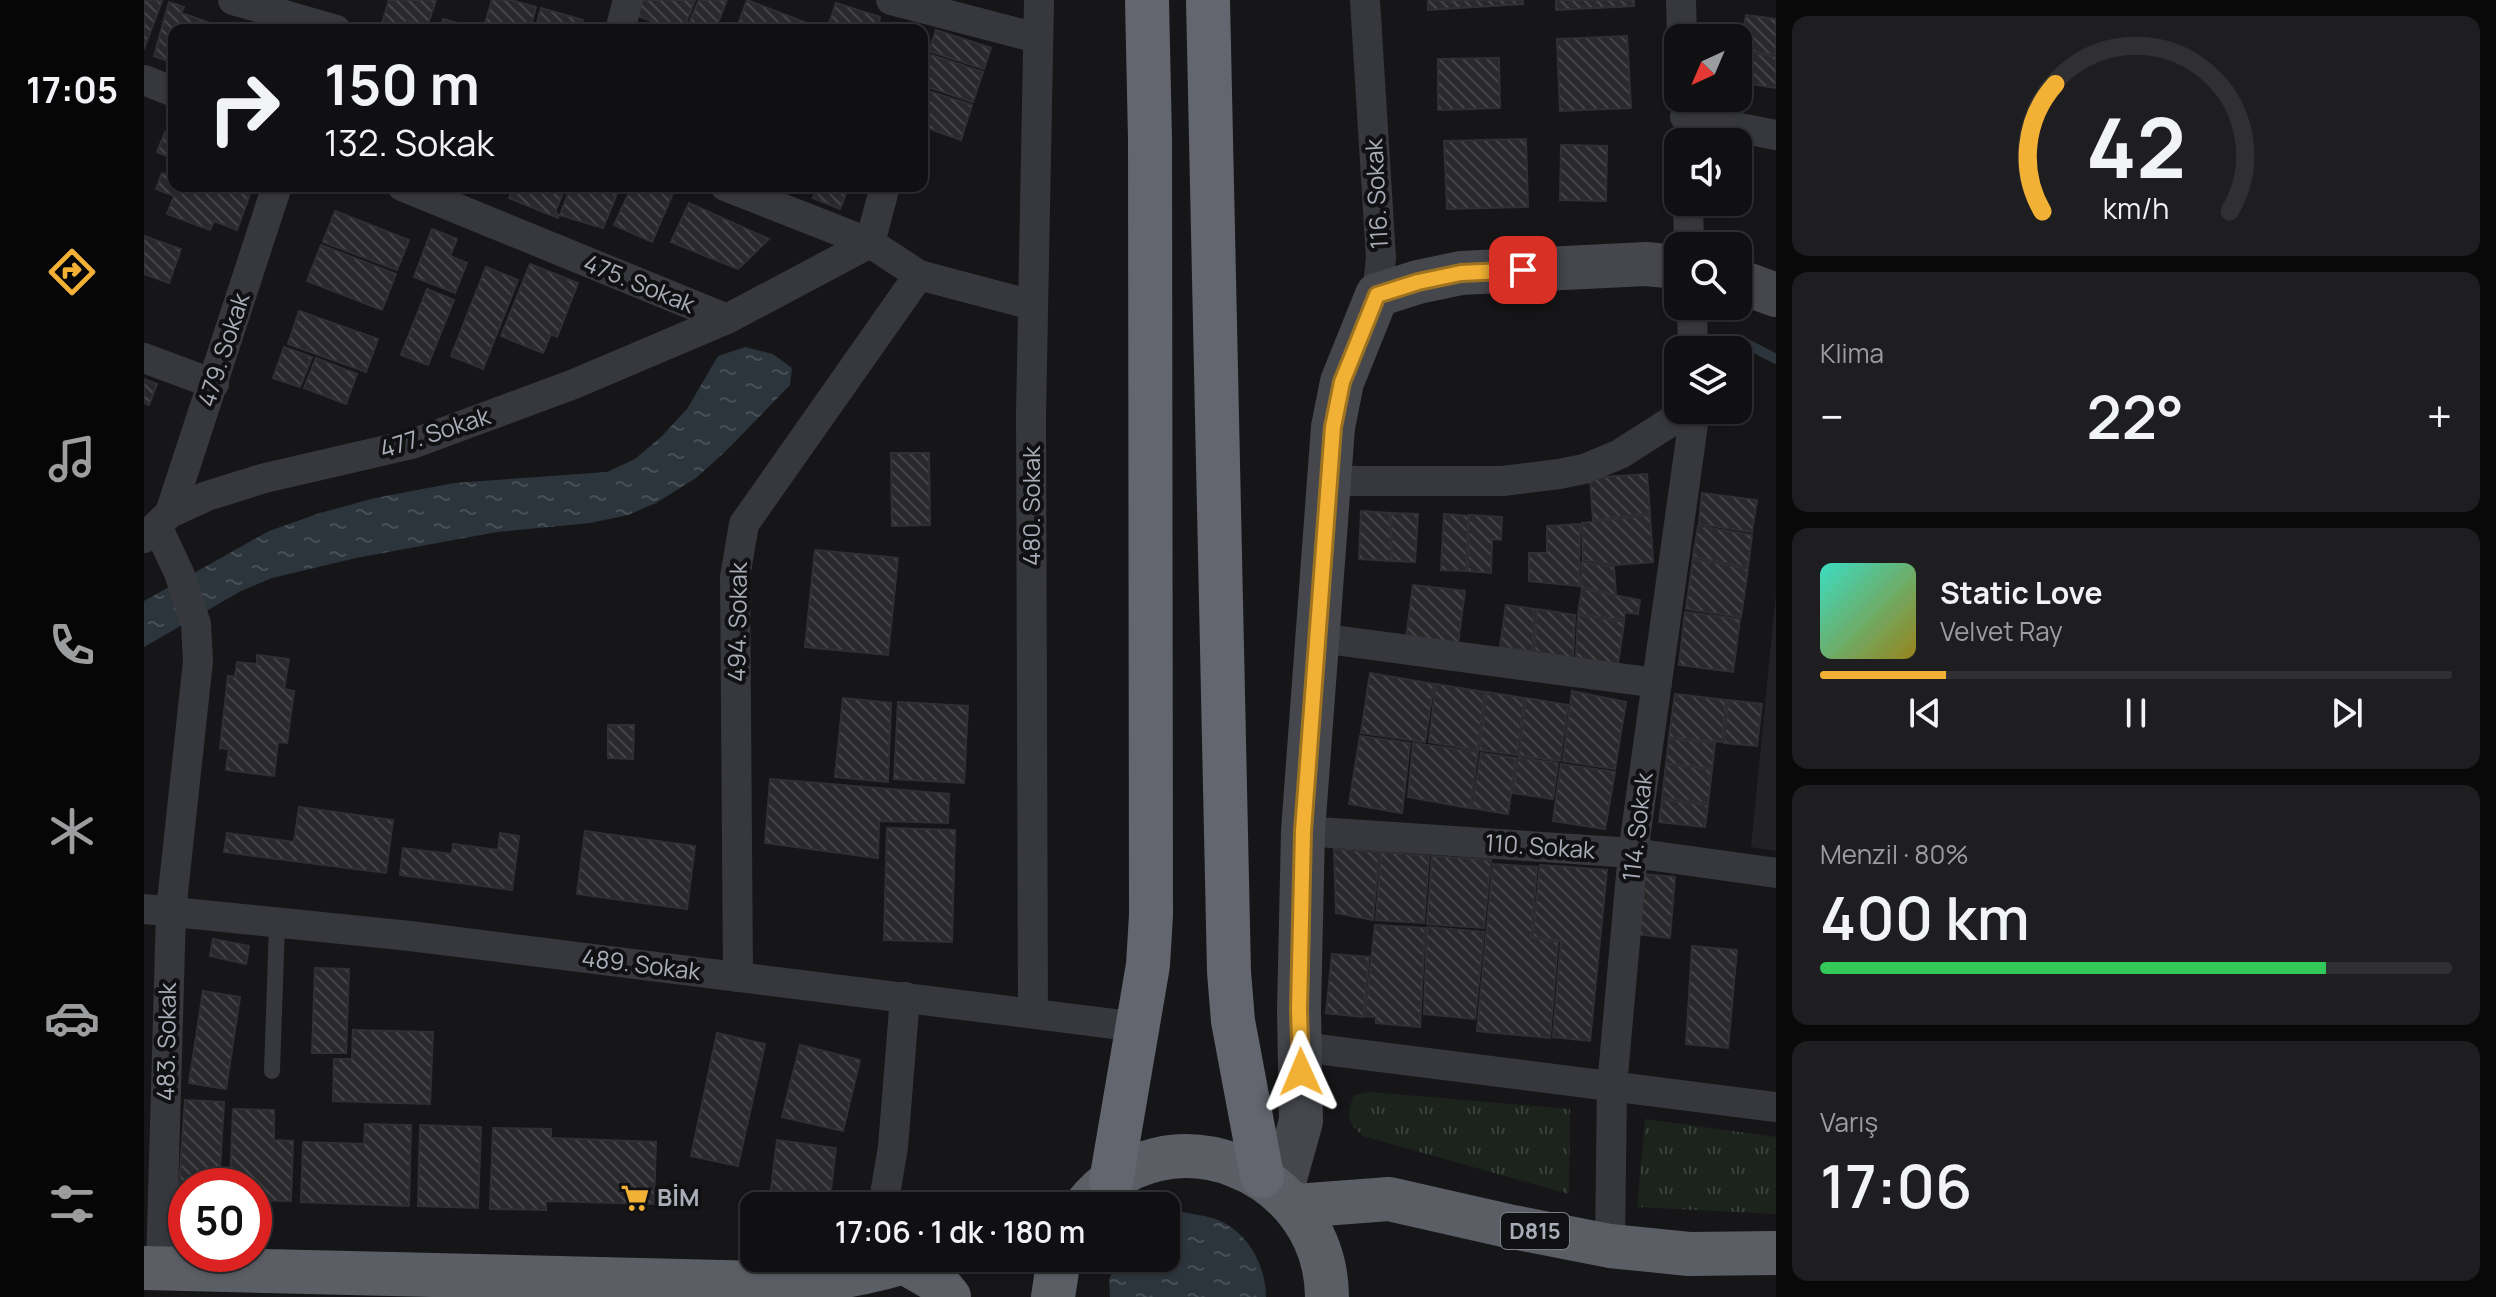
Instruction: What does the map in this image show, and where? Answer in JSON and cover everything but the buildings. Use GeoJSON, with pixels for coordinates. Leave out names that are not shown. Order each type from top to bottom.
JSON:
{"type":"FeatureCollection","features":[{"type":"Feature","properties":{"kind":"highway"},"geometry":{"type":"LineString","coordinates":[[1090,1192],[1123,1102],[1148,965],[1151,915],[1147,0]]}},
{"type":"Feature","properties":{"kind":"highway"},"geometry":{"type":"LineString","coordinates":[[1208,0],[1229,972],[1233,1021],[1279,1192]]}},
{"type":"Feature","properties":{"kind":"highway"},"geometry":{"type":"LineString","coordinates":[[1098,1192],[1141,1166],[1177,1157],[1202,1157],[1235,1164],[1279,1192],[1313,1233],[1324,1262],[1327,1297]]}},
{"type":"Feature","properties":{"kind":"highway","name":"D815"},"geometry":{"type":"LineString","coordinates":[[1279,1192],[1389,1199],[1610,1246],[1689,1254],[1776,1253]]}},
{"type":"Feature","properties":{"kind":"highway"},"geometry":{"type":"LineString","coordinates":[[153,1268],[692,1283],[842,1279],[864,1272]]}},
{"type":"Feature","properties":{"kind":"highway"},"geometry":{"type":"LineString","coordinates":[[915,1272],[935,1280],[949,1297]]}},
{"type":"Feature","properties":{"kind":"highway"},"geometry":{"type":"LineString","coordinates":[[1053,1297],[1057,1272]]}},
{"type":"Feature","properties":{"kind":"main road"},"geometry":{"type":"LineString","coordinates":[[1377,295],[1461,273],[1664,266]]}},
{"type":"Feature","properties":{"kind":"main road"},"geometry":{"type":"LineString","coordinates":[[1752,286],[1776,295]]}},
{"type":"Feature","properties":{"kind":"main road","name":"116. Sokak"},"geometry":{"type":"LineString","coordinates":[[1279,1192],[1301,1121],[1299,1010],[1303,831],[1333,427],[1342,382],[1377,295]]}},
{"type":"Feature","properties":{"kind":"street"},"geometry":{"type":"LineString","coordinates":[[233,0],[315,24]]}},
{"type":"Feature","properties":{"kind":"street"},"geometry":{"type":"LineString","coordinates":[[622,24],[628,0]]}},
{"type":"Feature","properties":{"kind":"street"},"geometry":{"type":"LineString","coordinates":[[891,0],[921,19],[1037,38]]}},
{"type":"Feature","properties":{"kind":"street","name":"480. Sokak"},"geometry":{"type":"LineString","coordinates":[[1033,1012],[1032,305],[1039,0]]}},
{"type":"Feature","properties":{"kind":"street","name":"116. Sokak"},"geometry":{"type":"LineString","coordinates":[[1365,0],[1381,258],[1377,295]]}},
{"type":"Feature","properties":{"kind":"street"},"geometry":{"type":"LineString","coordinates":[[1681,0],[1682,24]]}},
{"type":"Feature","properties":{"kind":"street"},"geometry":{"type":"LineString","coordinates":[[144,80],[168,90]]}},
{"type":"Feature","properties":{"kind":"street"},"geometry":{"type":"LineString","coordinates":[[1685,119],[1776,135]]}},
{"type":"Feature","properties":{"kind":"street","name":"479. Sokak"},"geometry":{"type":"LineString","coordinates":[[157,526],[214,384],[275,192]]}},
{"type":"Feature","properties":{"kind":"street","name":"475. Sokak"},"geometry":{"type":"LineString","coordinates":[[417,192],[727,319],[870,243]]}},
{"type":"Feature","properties":{"kind":"street"},"geometry":{"type":"LineString","coordinates":[[740,192],[870,243],[919,275],[1032,305]]}},
{"type":"Feature","properties":{"kind":"street"},"geometry":{"type":"LineString","coordinates":[[870,243],[883,192]]}},
{"type":"Feature","properties":{"kind":"street","name":"494. Sokak"},"geometry":{"type":"LineString","coordinates":[[738,977],[735,577],[744,524],[919,275]]}},
{"type":"Feature","properties":{"kind":"street","name":"477. Sokak"},"geometry":{"type":"LineString","coordinates":[[157,526],[207,496],[265,478],[412,444],[574,384],[727,319]]}},
{"type":"Feature","properties":{"kind":"street"},"geometry":{"type":"LineString","coordinates":[[144,358],[214,384]]}},
{"type":"Feature","properties":{"kind":"street"},"geometry":{"type":"LineString","coordinates":[[1328,481],[1503,481],[1559,474],[1584,469],[1620,454],[1669,424]]}},
{"type":"Feature","properties":{"kind":"street","name":"114. Sokak"},"geometry":{"type":"LineString","coordinates":[[1610,1246],[1612,1086],[1633,853],[1690,424]]}},
{"type":"Feature","properties":{"kind":"street","name":"483. Sokak"},"geometry":{"type":"LineString","coordinates":[[153,1268],[157,910],[198,661],[196,624],[179,573],[157,526]]}},
{"type":"Feature","properties":{"kind":"street"},"geometry":{"type":"LineString","coordinates":[[1319,638],[1657,683]]}},
{"type":"Feature","properties":{"kind":"street","name":"110. Sokak"},"geometry":{"type":"LineString","coordinates":[[1303,831],[1633,853],[1776,873]]}},
{"type":"Feature","properties":{"kind":"street","name":"489. Sokak"},"geometry":{"type":"LineString","coordinates":[[157,910],[410,936],[1138,1027]]}},
{"type":"Feature","properties":{"kind":"street"},"geometry":{"type":"LineString","coordinates":[[885,1192],[893,1147],[905,997]]}},
{"type":"Feature","properties":{"kind":"street"},"geometry":{"type":"LineString","coordinates":[[1301,1047],[1776,1107]]}},
{"type":"Feature","properties":{"kind":"lane"},"geometry":{"type":"LineString","coordinates":[[272,1071],[277,924]]}},
{"type":"Feature","properties":{"kind":"shaded area"},"geometry":{"type":"Polygon","coordinates":[[[1776,593],[1776,851],[1751,847],[1776,593]]]}},
{"type":"Feature","properties":{"kind":"green space"},"geometry":{"type":"Polygon","coordinates":[[[1370,1092],[1570,1109],[1569,1194],[1363,1136],[1351,1122],[1350,1108],[1354,1095],[1370,1092]]]}},
{"type":"Feature","properties":{"kind":"green space"},"geometry":{"type":"Polygon","coordinates":[[[1645,1119],[1776,1137],[1776,1214],[1637,1207],[1645,1119]]]}},
{"type":"Feature","properties":{"kind":"water"},"geometry":{"type":"Polygon","coordinates":[[[745,347],[773,354],[792,368],[790,385],[696,478],[656,503],[628,515],[590,523],[497,532],[356,558],[272,578],[241,591],[144,647],[144,601],[269,531],[375,498],[454,483],[607,472],[635,459],[687,409],[718,356],[745,347]]]}},
{"type":"Feature","properties":{"kind":"water"},"geometry":{"type":"Polygon","coordinates":[[[1180,1212],[1208,1217],[1235,1230],[1258,1260],[1266,1297],[1110,1297],[1109,1280],[1112,1272],[1180,1272],[1180,1212]]]}},
{"type":"Feature","properties":{"kind":"waterway"},"geometry":{"type":"LineString","coordinates":[[1752,347],[1776,359]]}},
{"type":"Feature","properties":{"kind":"place","name":"BİM"},"geometry":{"type":"Point","coordinates":[635,1198]}},
{"type":"Feature","properties":{"kind":"route"},"geometry":{"type":"LineString","coordinates":[[1301,1072],[1299,1010],[1303,831],[1328,481],[1333,427],[1342,382],[1377,295],[1461,273],[1523,270]]}}]}
